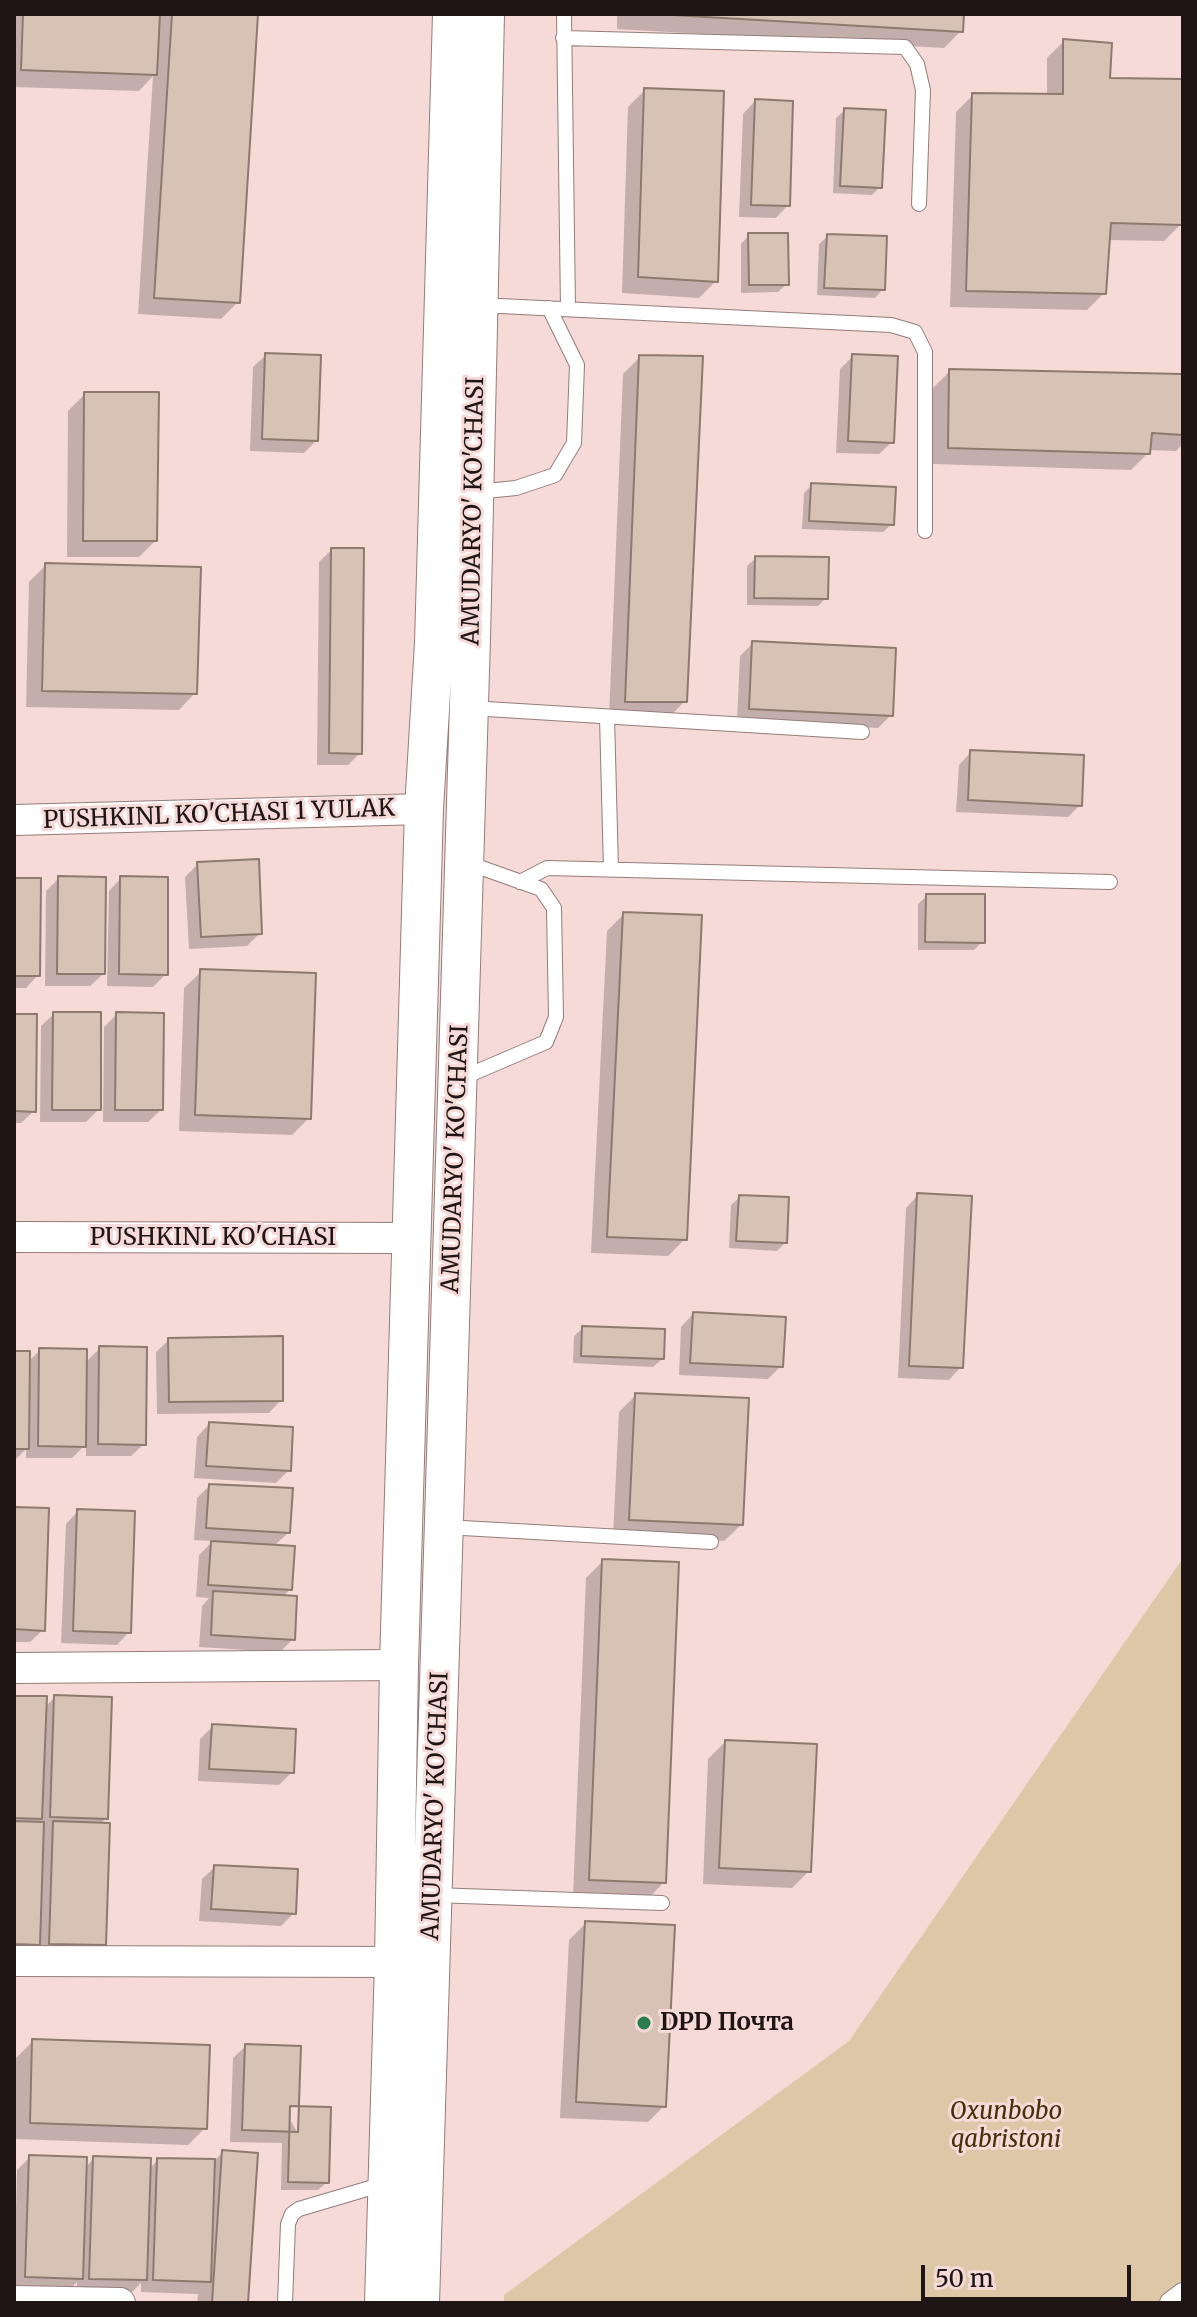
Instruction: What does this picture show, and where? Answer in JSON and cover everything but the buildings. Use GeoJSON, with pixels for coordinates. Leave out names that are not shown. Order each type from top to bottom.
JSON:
{"type":"FeatureCollection","features":[{"type":"Feature","properties":{"kind":"street"},"geometry":{"type":"LineString","coordinates":[[384,2303],[411,1238],[424,809],[434,643],[452,14]]}},
{"type":"Feature","properties":{"kind":"street","name":"AMUDARYO' KO'CHASI"},"geometry":{"type":"LineString","coordinates":[[420,2303],[469,708],[485,14]]}},
{"type":"Feature","properties":{"kind":"street","name":"PUSHKINL KO'CHASI 1 YULAK"},"geometry":{"type":"LineString","coordinates":[[14,820],[424,809]]}},
{"type":"Feature","properties":{"kind":"street","name":"PUSHKINL KO'CHASI"},"geometry":{"type":"LineString","coordinates":[[14,1237],[411,1238]]}},
{"type":"Feature","properties":{"kind":"street"},"geometry":{"type":"LineString","coordinates":[[411,1238],[453,1237]]}},
{"type":"Feature","properties":{"kind":"street"},"geometry":{"type":"LineString","coordinates":[[14,1668],[399,1665]]}},
{"type":"Feature","properties":{"kind":"street"},"geometry":{"type":"LineString","coordinates":[[14,1961],[394,1962]]}},
{"type":"Feature","properties":{"kind":"street"},"geometry":{"type":"LineString","coordinates":[[1171,2303],[1183,2294]]}},
{"type":"Feature","properties":{"kind":"street"},"geometry":{"type":"LineString","coordinates":[[14,2301],[120,2303]]}},
{"type":"Feature","properties":{"kind":"lane"},"geometry":{"type":"LineString","coordinates":[[564,14],[568,309]]}},
{"type":"Feature","properties":{"kind":"lane"},"geometry":{"type":"LineString","coordinates":[[563,38],[905,47],[917,64],[923,90],[919,204]]}},
{"type":"Feature","properties":{"kind":"lane"},"geometry":{"type":"LineString","coordinates":[[479,305],[891,325],[915,332],[925,352],[925,531]]}},
{"type":"Feature","properties":{"kind":"lane"},"geometry":{"type":"LineString","coordinates":[[475,492],[516,488],[555,475],[574,443],[577,365],[549,308]]}},
{"type":"Feature","properties":{"kind":"lane"},"geometry":{"type":"LineString","coordinates":[[469,708],[862,732]]}},
{"type":"Feature","properties":{"kind":"lane"},"geometry":{"type":"LineString","coordinates":[[607,717],[611,870]]}},
{"type":"Feature","properties":{"kind":"lane"},"geometry":{"type":"LineString","coordinates":[[458,1080],[546,1042],[556,1017],[554,908],[541,889],[464,862]]}},
{"type":"Feature","properties":{"kind":"lane"},"geometry":{"type":"LineString","coordinates":[[520,882],[547,868],[1110,882]]}},
{"type":"Feature","properties":{"kind":"lane"},"geometry":{"type":"LineString","coordinates":[[445,1527],[711,1542]]}},
{"type":"Feature","properties":{"kind":"lane"},"geometry":{"type":"LineString","coordinates":[[433,1895],[662,1903]]}},
{"type":"Feature","properties":{"kind":"lane"},"geometry":{"type":"LineString","coordinates":[[285,2303],[288,2224],[292,2214],[299,2209],[387,2183]]}},
{"type":"Feature","properties":{"kind":"green space","name":"Oxunbobo qabristoni"},"geometry":{"type":"Polygon","coordinates":[[[1183,1558],[1183,2303],[504,2303],[504,2295],[849,2041],[1183,1558]]]}},
{"type":"Feature","properties":{"kind":"place","name":"DPD Почта"},"geometry":{"type":"Point","coordinates":[644,2023]}}]}
